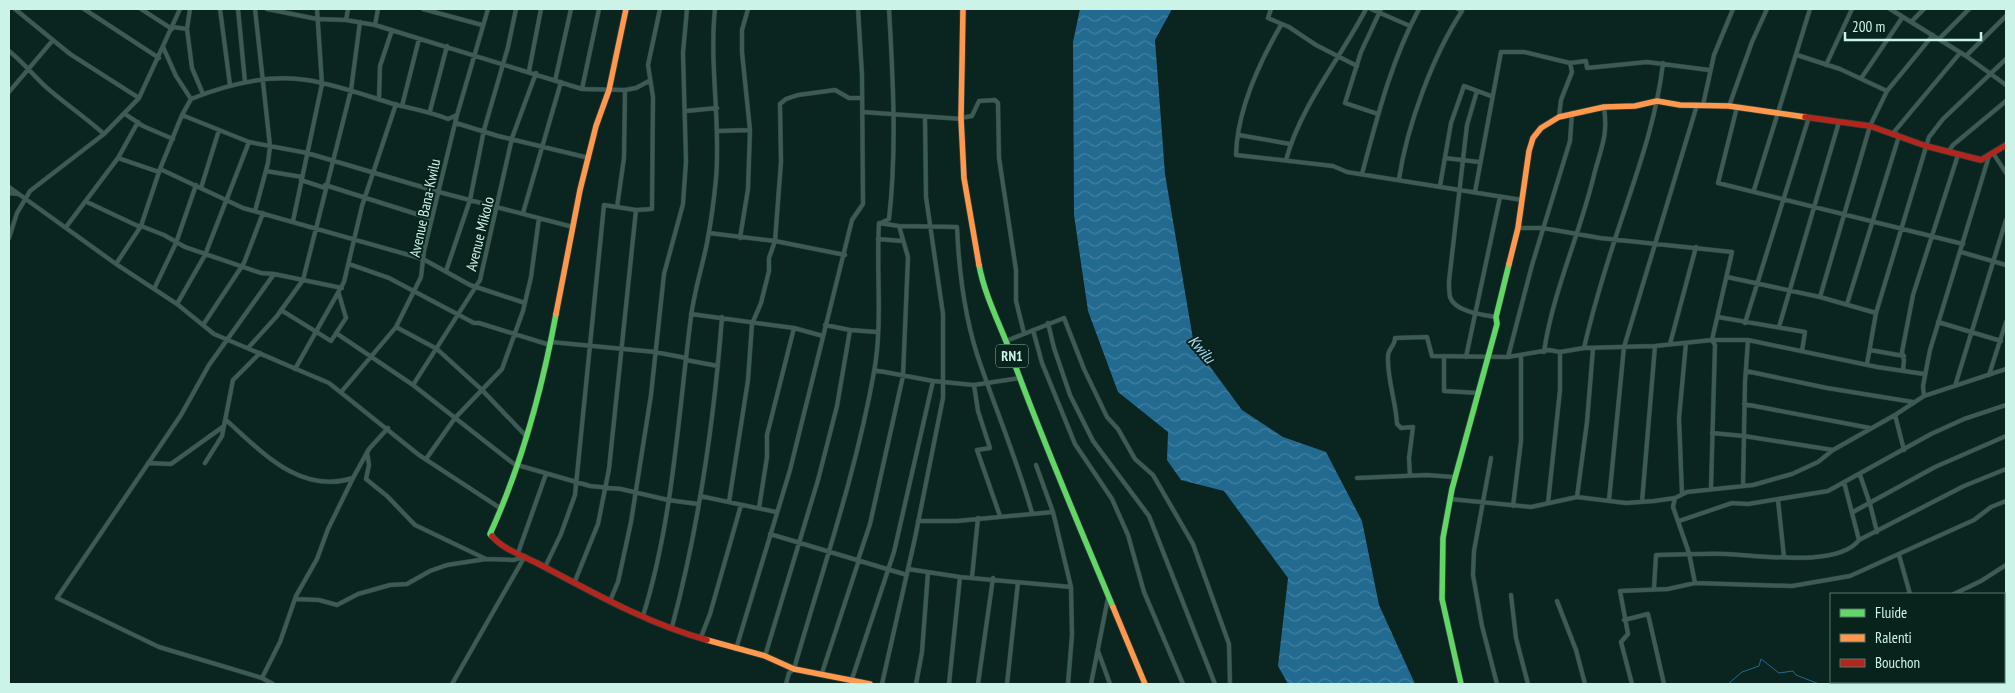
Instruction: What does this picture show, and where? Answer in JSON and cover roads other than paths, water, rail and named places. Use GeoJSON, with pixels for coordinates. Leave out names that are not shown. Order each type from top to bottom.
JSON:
{"type":"FeatureCollection","features":[{"type":"Feature","properties":{"kind":"main road"},"geometry":{"type":"LineString","coordinates":[[626,9],[609,90],[596,126],[573,227],[551,343],[527,437],[510,490],[500,508],[490,534],[494,539],[518,553],[643,616],[736,649],[765,656],[794,669],[822,673],[851,682],[870,684]]}},
{"type":"Feature","properties":{"kind":"main road","name":"RN1"},"geometry":{"type":"LineString","coordinates":[[963,9],[962,119],[964,178],[980,268],[993,314],[1006,341],[1036,424],[1145,684]]}},
{"type":"Feature","properties":{"kind":"main road"},"geometry":{"type":"LineString","coordinates":[[1461,684],[1443,605],[1441,586],[1444,527],[1453,477],[1479,393],[1497,324],[1496,317],[1518,228],[1529,151],[1533,138],[1540,128],[1552,119],[1572,113],[1604,107],[1635,106],[1657,101],[1730,106],[1757,111],[1779,111],[1870,126],[1926,146],[1981,160],[2006,145]]}},
{"type":"Feature","properties":{"kind":"street"},"geometry":{"type":"LineString","coordinates":[[15,9],[53,40],[139,98]]}},
{"type":"Feature","properties":{"kind":"street"},"geometry":{"type":"LineString","coordinates":[[84,9],[158,58]]}},
{"type":"Feature","properties":{"kind":"street"},"geometry":{"type":"LineString","coordinates":[[141,9],[172,28],[187,29]]}},
{"type":"Feature","properties":{"kind":"street"},"geometry":{"type":"LineString","coordinates":[[9,238],[24,198],[38,184],[104,134],[126,114],[139,98],[180,9]]}},
{"type":"Feature","properties":{"kind":"street"},"geometry":{"type":"LineString","coordinates":[[190,9],[187,29],[192,68],[203,94]]}},
{"type":"Feature","properties":{"kind":"street"},"geometry":{"type":"LineString","coordinates":[[220,9],[230,85]]}},
{"type":"Feature","properties":{"kind":"street"},"geometry":{"type":"LineString","coordinates":[[238,9],[245,82]]}},
{"type":"Feature","properties":{"kind":"street"},"geometry":{"type":"LineString","coordinates":[[255,210],[266,171],[270,146],[261,80],[256,9]]}},
{"type":"Feature","properties":{"kind":"street"},"geometry":{"type":"LineString","coordinates":[[267,9],[285,10],[317,19],[346,20],[375,25],[447,46],[473,56],[536,73],[582,89],[625,90],[636,88],[649,81]]}},
{"type":"Feature","properties":{"kind":"street"},"geometry":{"type":"LineString","coordinates":[[293,221],[322,84],[317,9]]}},
{"type":"Feature","properties":{"kind":"street"},"geometry":{"type":"LineString","coordinates":[[346,20],[348,9]]}},
{"type":"Feature","properties":{"kind":"street"},"geometry":{"type":"LineString","coordinates":[[375,25],[378,9]]}},
{"type":"Feature","properties":{"kind":"street"},"geometry":{"type":"LineString","coordinates":[[426,9],[482,25]]}},
{"type":"Feature","properties":{"kind":"street","name":"Avenue Bana-Kwilu"},"geometry":{"type":"LineString","coordinates":[[342,391],[396,327],[424,269],[423,259],[457,116],[488,9]]}},
{"type":"Feature","properties":{"kind":"street"},"geometry":{"type":"LineString","coordinates":[[446,271],[470,200],[484,130],[516,9]]}},
{"type":"Feature","properties":{"kind":"street"},"geometry":{"type":"LineString","coordinates":[[529,71],[541,9]]}},
{"type":"Feature","properties":{"kind":"street"},"geometry":{"type":"LineString","coordinates":[[555,81],[570,9]]}},
{"type":"Feature","properties":{"kind":"street"},"geometry":{"type":"LineString","coordinates":[[582,89],[599,9]]}},
{"type":"Feature","properties":{"kind":"street"},"geometry":{"type":"LineString","coordinates":[[545,567],[575,495],[604,205],[636,210],[652,209],[653,96],[649,81],[650,53],[660,9]]}},
{"type":"Feature","properties":{"kind":"street"},"geometry":{"type":"LineString","coordinates":[[610,601],[618,582],[636,493],[651,395],[664,274],[684,204],[686,111],[683,53],[687,9]]}},
{"type":"Feature","properties":{"kind":"street"},"geometry":{"type":"LineString","coordinates":[[643,616],[652,587],[668,500],[682,409],[691,314],[709,233],[716,178],[718,131],[714,68],[715,9]]}},
{"type":"Feature","properties":{"kind":"street"},"geometry":{"type":"LineString","coordinates":[[740,238],[748,189],[750,130],[742,52],[742,30],[748,9]]}},
{"type":"Feature","properties":{"kind":"street"},"geometry":{"type":"LineString","coordinates":[[736,649],[790,470],[852,220],[863,204],[858,9]]}},
{"type":"Feature","properties":{"kind":"street"},"geometry":{"type":"LineString","coordinates":[[879,223],[884,223],[889,218],[891,202],[892,62],[889,9]]}},
{"type":"Feature","properties":{"kind":"street"},"geometry":{"type":"LineString","coordinates":[[1271,9],[1268,18],[1289,27],[1309,41],[1357,66]]}},
{"type":"Feature","properties":{"kind":"street"},"geometry":{"type":"LineString","coordinates":[[1286,160],[1290,144],[1325,77],[1366,9]]}},
{"type":"Feature","properties":{"kind":"street"},"geometry":{"type":"LineString","coordinates":[[1371,9],[1380,10],[1410,26]]}},
{"type":"Feature","properties":{"kind":"street"},"geometry":{"type":"LineString","coordinates":[[1362,174],[1393,66],[1419,9]]}},
{"type":"Feature","properties":{"kind":"street"},"geometry":{"type":"LineString","coordinates":[[1399,179],[1418,107],[1440,48],[1462,11],[1458,9]]}},
{"type":"Feature","properties":{"kind":"street"},"geometry":{"type":"LineString","coordinates":[[1609,500],[1624,348],[1700,105],[1709,70],[1733,9]]}},
{"type":"Feature","properties":{"kind":"street"},"geometry":{"type":"LineString","coordinates":[[1730,106],[1752,42],[1767,9]]}},
{"type":"Feature","properties":{"kind":"street"},"geometry":{"type":"LineString","coordinates":[[1754,190],[1810,9]]}},
{"type":"Feature","properties":{"kind":"street"},"geometry":{"type":"LineString","coordinates":[[1826,65],[1852,9]]}},
{"type":"Feature","properties":{"kind":"street"},"geometry":{"type":"LineString","coordinates":[[1890,9],[1992,73],[2006,85]]}},
{"type":"Feature","properties":{"kind":"street"},"geometry":{"type":"LineString","coordinates":[[1911,22],[1924,9]]}},
{"type":"Feature","properties":{"kind":"street"},"geometry":{"type":"LineString","coordinates":[[1940,39],[1969,9]]}},
{"type":"Feature","properties":{"kind":"street"},"geometry":{"type":"LineString","coordinates":[[1378,114],[1345,102],[1357,66],[1380,10]]}},
{"type":"Feature","properties":{"kind":"street"},"geometry":{"type":"LineString","coordinates":[[1966,56],[2006,16]]}},
{"type":"Feature","properties":{"kind":"street"},"geometry":{"type":"LineString","coordinates":[[1862,77],[1902,18]]}},
{"type":"Feature","properties":{"kind":"street"},"geometry":{"type":"LineString","coordinates":[[248,348],[281,310],[303,280],[351,90],[360,22]]}},
{"type":"Feature","properties":{"kind":"street"},"geometry":{"type":"LineString","coordinates":[[1281,25],[1263,57],[1251,87],[1236,154],[1333,166],[1347,172],[1522,200]]}},
{"type":"Feature","properties":{"kind":"street"},"geometry":{"type":"LineString","coordinates":[[379,99],[380,66],[392,30]]}},
{"type":"Feature","properties":{"kind":"street"},"geometry":{"type":"LineString","coordinates":[[1820,297],[1870,126],[1888,91],[1933,35]]}},
{"type":"Feature","properties":{"kind":"street"},"geometry":{"type":"LineString","coordinates":[[402,106],[419,39]]}},
{"type":"Feature","properties":{"kind":"street"},"geometry":{"type":"LineString","coordinates":[[9,92],[53,40]]}},
{"type":"Feature","properties":{"kind":"street"},"geometry":{"type":"LineString","coordinates":[[430,111],[447,46]]}},
{"type":"Feature","properties":{"kind":"street"},"geometry":{"type":"LineString","coordinates":[[163,47],[176,76],[191,99]]}},
{"type":"Feature","properties":{"kind":"street"},"geometry":{"type":"LineString","coordinates":[[9,52],[46,87],[80,112],[104,134]]}},
{"type":"Feature","properties":{"kind":"street"},"geometry":{"type":"LineString","coordinates":[[1475,192],[1500,52],[1524,52],[1570,63],[1586,61],[1587,68],[1646,62],[1709,70]]}},
{"type":"Feature","properties":{"kind":"street"},"geometry":{"type":"LineString","coordinates":[[1847,304],[1899,136],[1894,132],[1960,53]]}},
{"type":"Feature","properties":{"kind":"street"},"geometry":{"type":"LineString","coordinates":[[1797,55],[1862,77],[1888,91]]}},
{"type":"Feature","properties":{"kind":"street"},"geometry":{"type":"LineString","coordinates":[[1868,364],[1876,313],[1929,137],[1943,119],[2006,58]]}},
{"type":"Feature","properties":{"kind":"street"},"geometry":{"type":"LineString","coordinates":[[1559,117],[1561,100],[1572,72],[1570,63]]}},
{"type":"Feature","properties":{"kind":"street"},"geometry":{"type":"LineString","coordinates":[[1584,348],[1590,320],[1646,150],[1663,63]]}},
{"type":"Feature","properties":{"kind":"street","name":"Avenue Mikolo"},"geometry":{"type":"LineString","coordinates":[[413,386],[477,286],[484,268],[512,138],[536,73]]}},
{"type":"Feature","properties":{"kind":"street"},"geometry":{"type":"LineString","coordinates":[[116,264],[141,227],[159,171],[182,114],[191,99],[230,85],[245,82],[308,80],[351,90],[402,106],[430,111],[448,118],[457,116]]}},
{"type":"Feature","properties":{"kind":"street"},"geometry":{"type":"LineString","coordinates":[[523,213],[561,82]]}},
{"type":"Feature","properties":{"kind":"street"},"geometry":{"type":"LineString","coordinates":[[1440,186],[1451,124],[1464,86],[1491,96]]}},
{"type":"Feature","properties":{"kind":"street"},"geometry":{"type":"LineString","coordinates":[[617,207],[624,158],[625,90]]}},
{"type":"Feature","properties":{"kind":"street"},"geometry":{"type":"LineString","coordinates":[[729,502],[747,388],[752,324],[761,303],[769,271],[769,258],[775,241],[781,162],[780,104],[786,99],[798,95],[835,90],[849,98],[861,98]]}},
{"type":"Feature","properties":{"kind":"street"},"geometry":{"type":"LineString","coordinates":[[1477,91],[1467,125],[1449,281],[1450,297],[1459,307],[1476,314],[1496,317]]}},
{"type":"Feature","properties":{"kind":"street"},"geometry":{"type":"LineString","coordinates":[[862,112],[925,118],[962,119],[972,116],[979,101],[994,100],[998,103],[999,158],[1016,270],[1016,301],[1024,333]]}},
{"type":"Feature","properties":{"kind":"street"},"geometry":{"type":"LineString","coordinates":[[1948,152],[1953,145],[2006,101]]}},
{"type":"Feature","properties":{"kind":"street"},"geometry":{"type":"LineString","coordinates":[[295,369],[342,288],[373,172],[396,104]]}},
{"type":"Feature","properties":{"kind":"street"},"geometry":{"type":"LineString","coordinates":[[1544,352],[1554,303],[1605,137],[1604,107]]}},
{"type":"Feature","properties":{"kind":"street"},"geometry":{"type":"LineString","coordinates":[[1737,107],[1718,182],[1964,244]]}},
{"type":"Feature","properties":{"kind":"street"},"geometry":{"type":"LineString","coordinates":[[686,111],[717,108]]}},
{"type":"Feature","properties":{"kind":"street"},"geometry":{"type":"LineString","coordinates":[[1508,357],[1543,228],[1570,141],[1572,113]]}},
{"type":"Feature","properties":{"kind":"street"},"geometry":{"type":"LineString","coordinates":[[126,114],[173,139]]}},
{"type":"Feature","properties":{"kind":"street"},"geometry":{"type":"LineString","coordinates":[[182,114],[249,142],[307,152],[439,192],[573,227]]}},
{"type":"Feature","properties":{"kind":"street"},"geometry":{"type":"LineString","coordinates":[[1744,323],[1809,117]]}},
{"type":"Feature","properties":{"kind":"street"},"geometry":{"type":"LineString","coordinates":[[882,684],[907,575],[943,398],[943,314],[926,197],[925,118]]}},
{"type":"Feature","properties":{"kind":"street"},"geometry":{"type":"LineString","coordinates":[[66,227],[87,202],[118,158],[138,122]]}},
{"type":"Feature","properties":{"kind":"street"},"geometry":{"type":"LineString","coordinates":[[456,122],[589,158]]}},
{"type":"Feature","properties":{"kind":"street"},"geometry":{"type":"LineString","coordinates":[[1779,327],[1839,122]]}},
{"type":"Feature","properties":{"kind":"street"},"geometry":{"type":"LineString","coordinates":[[201,188],[220,130]]}},
{"type":"Feature","properties":{"kind":"street"},"geometry":{"type":"LineString","coordinates":[[718,131],[750,130]]}},
{"type":"Feature","properties":{"kind":"street"},"geometry":{"type":"LineString","coordinates":[[1239,135],[1290,144]]}},
{"type":"Feature","properties":{"kind":"street"},"geometry":{"type":"LineString","coordinates":[[177,304],[205,255],[249,142]]}},
{"type":"Feature","properties":{"kind":"street"},"geometry":{"type":"LineString","coordinates":[[1903,370],[1904,356],[1902,352],[1913,295],[1958,155]]}},
{"type":"Feature","properties":{"kind":"street"},"geometry":{"type":"LineString","coordinates":[[1991,155],[2006,173]]}},
{"type":"Feature","properties":{"kind":"street"},"geometry":{"type":"LineString","coordinates":[[1924,396],[1924,374],[1938,322],[1991,155]]}},
{"type":"Feature","properties":{"kind":"street"},"geometry":{"type":"LineString","coordinates":[[118,158],[196,185],[226,201],[423,259],[477,286],[525,304]]}},
{"type":"Feature","properties":{"kind":"street"},"geometry":{"type":"LineString","coordinates":[[1445,158],[1479,162]]}},
{"type":"Feature","properties":{"kind":"street"},"geometry":{"type":"LineString","coordinates":[[266,171],[366,197],[432,219]]}},
{"type":"Feature","properties":{"kind":"street"},"geometry":{"type":"LineString","coordinates":[[154,289],[176,242],[196,185]]}},
{"type":"Feature","properties":{"kind":"street"},"geometry":{"type":"LineString","coordinates":[[9,187],[116,264],[177,304],[227,342],[260,353],[329,383],[342,391],[426,459],[500,508]]}},
{"type":"Feature","properties":{"kind":"street"},"geometry":{"type":"LineString","coordinates":[[9,193],[18,194]]}},
{"type":"Feature","properties":{"kind":"street"},"geometry":{"type":"LineString","coordinates":[[1466,357],[1500,197]]}},
{"type":"Feature","properties":{"kind":"street"},"geometry":{"type":"LineString","coordinates":[[87,202],[205,255],[261,273],[342,288]]}},
{"type":"Feature","properties":{"kind":"street"},"geometry":{"type":"LineString","coordinates":[[575,582],[598,524],[606,487],[623,348],[626,300],[636,210]]}},
{"type":"Feature","properties":{"kind":"street"},"geometry":{"type":"LineString","coordinates":[[203,325],[241,267],[263,213]]}},
{"type":"Feature","properties":{"kind":"street"},"geometry":{"type":"LineString","coordinates":[[426,459],[455,418],[502,369],[525,304],[531,277],[539,218]]}},
{"type":"Feature","properties":{"kind":"street"},"geometry":{"type":"LineString","coordinates":[[1955,386],[2006,220]]}},
{"type":"Feature","properties":{"kind":"street"},"geometry":{"type":"LineString","coordinates":[[879,223],[899,226],[931,225],[957,227],[967,314],[980,365],[1018,464],[1032,513]]}},
{"type":"Feature","properties":{"kind":"street"},"geometry":{"type":"LineString","coordinates":[[786,684],[789,673],[794,669],[828,552],[852,466],[874,370],[877,332],[879,223]]}},
{"type":"Feature","properties":{"kind":"street"},"geometry":{"type":"LineString","coordinates":[[822,673],[870,524],[903,376],[908,257],[899,226]]}},
{"type":"Feature","properties":{"kind":"street"},"geometry":{"type":"LineString","coordinates":[[1518,228],[1543,228],[1616,239],[1732,252],[1712,340],[1715,345],[1710,488]]}},
{"type":"Feature","properties":{"kind":"street"},"geometry":{"type":"LineString","coordinates":[[709,233],[775,241],[845,254]]}},
{"type":"Feature","properties":{"kind":"street"},"geometry":{"type":"LineString","coordinates":[[878,239],[902,241]]}},
{"type":"Feature","properties":{"kind":"street"},"geometry":{"type":"LineString","coordinates":[[1670,344],[1696,247]]}},
{"type":"Feature","properties":{"kind":"street"},"geometry":{"type":"LineString","coordinates":[[1961,252],[2006,265]]}},
{"type":"Feature","properties":{"kind":"street"},"geometry":{"type":"LineString","coordinates":[[349,264],[388,278],[474,323],[479,323],[515,336],[551,343],[655,352],[718,366]]}},
{"type":"Feature","properties":{"kind":"street"},"geometry":{"type":"LineString","coordinates":[[273,684],[262,678],[159,647],[57,598],[181,415],[209,365],[227,342],[235,325],[274,274]]}},
{"type":"Feature","properties":{"kind":"street"},"geometry":{"type":"LineString","coordinates":[[1727,277],[1820,297],[1876,313]]}},
{"type":"Feature","properties":{"kind":"street"},"geometry":{"type":"LineString","coordinates":[[281,310],[330,341],[346,318],[339,294]]}},
{"type":"Feature","properties":{"kind":"street"},"geometry":{"type":"LineString","coordinates":[[691,314],[722,317],[752,324],[794,328],[823,336]]}},
{"type":"Feature","properties":{"kind":"street"},"geometry":{"type":"LineString","coordinates":[[672,627],[695,530],[709,447],[722,317]]}},
{"type":"Feature","properties":{"kind":"street"},"geometry":{"type":"LineString","coordinates":[[1718,317],[1805,332],[1802,351]]}},
{"type":"Feature","properties":{"kind":"street"},"geometry":{"type":"LineString","coordinates":[[1006,341],[1064,318],[1084,369],[1108,417],[1118,429],[1135,459],[1153,476],[1193,544],[1229,644],[1230,684]]}},
{"type":"Feature","properties":{"kind":"street"},"geometry":{"type":"LineString","coordinates":[[1938,322],[2001,341]]}},
{"type":"Feature","properties":{"kind":"street"},"geometry":{"type":"LineString","coordinates":[[1989,375],[2006,322]]}},
{"type":"Feature","properties":{"kind":"street"},"geometry":{"type":"LineString","coordinates":[[1048,323],[1054,348],[1070,395],[1093,441],[1149,516],[1215,684]]}},
{"type":"Feature","properties":{"kind":"street"},"geometry":{"type":"LineString","coordinates":[[825,325],[850,330],[877,332]]}},
{"type":"Feature","properties":{"kind":"street"},"geometry":{"type":"LineString","coordinates":[[396,327],[437,349],[482,390],[527,437]]}},
{"type":"Feature","properties":{"kind":"street"},"geometry":{"type":"LineString","coordinates":[[759,508],[767,458],[768,435],[794,328]]}},
{"type":"Feature","properties":{"kind":"street"},"geometry":{"type":"LineString","coordinates":[[765,656],[800,543],[837,406],[850,330]]}},
{"type":"Feature","properties":{"kind":"street"},"geometry":{"type":"LineString","coordinates":[[1033,330],[1042,363],[1075,444],[1112,499],[1128,535],[1144,592],[1184,684]]}},
{"type":"Feature","properties":{"kind":"street"},"geometry":{"type":"LineString","coordinates":[[336,333],[413,386],[518,466],[576,482],[698,504]]}},
{"type":"Feature","properties":{"kind":"street"},"geometry":{"type":"LineString","coordinates":[[1410,476],[1413,427],[1401,428],[1397,424],[1388,354],[1395,343],[1395,338],[1424,336],[1429,342],[1432,356],[1488,358],[1522,356],[1554,350],[1560,352],[1584,348],[1624,348],[1712,340],[1748,340],[1924,374]]}},
{"type":"Feature","properties":{"kind":"street"},"geometry":{"type":"LineString","coordinates":[[1744,486],[1744,404],[1748,340]]}},
{"type":"Feature","properties":{"kind":"street"},"geometry":{"type":"LineString","coordinates":[[1682,494],[1679,418],[1686,343]]}},
{"type":"Feature","properties":{"kind":"street"},"geometry":{"type":"LineString","coordinates":[[1642,502],[1655,346]]}},
{"type":"Feature","properties":{"kind":"street"},"geometry":{"type":"LineString","coordinates":[[1577,497],[1587,422],[1593,349]]}},
{"type":"Feature","properties":{"kind":"street"},"geometry":{"type":"LineString","coordinates":[[1870,350],[1904,356]]}},
{"type":"Feature","properties":{"kind":"street"},"geometry":{"type":"LineString","coordinates":[[1548,503],[1560,390],[1560,352]]}},
{"type":"Feature","properties":{"kind":"street"},"geometry":{"type":"LineString","coordinates":[[205,463],[218,445],[225,422],[230,386],[233,380],[260,353]]}},
{"type":"Feature","properties":{"kind":"street"},"geometry":{"type":"LineString","coordinates":[[1444,356],[1444,391],[1479,393]]}},
{"type":"Feature","properties":{"kind":"street"},"geometry":{"type":"LineString","coordinates":[[1513,506],[1520,441],[1522,356]]}},
{"type":"Feature","properties":{"kind":"street"},"geometry":{"type":"LineString","coordinates":[[1450,499],[1531,507],[1577,497],[1642,502],[1675,498],[1682,494],[1710,488],[1744,486],[1792,474],[1818,462],[1833,450],[1895,416],[1924,396],[2006,369]]}},
{"type":"Feature","properties":{"kind":"street"},"geometry":{"type":"LineString","coordinates":[[874,370],[933,381],[974,385],[1020,378]]}},
{"type":"Feature","properties":{"kind":"street"},"geometry":{"type":"LineString","coordinates":[[1746,371],[1828,388],[1913,402]]}},
{"type":"Feature","properties":{"kind":"street"},"geometry":{"type":"LineString","coordinates":[[851,682],[889,569],[933,381]]}},
{"type":"Feature","properties":{"kind":"street"},"geometry":{"type":"LineString","coordinates":[[974,385],[978,411],[990,448],[977,450],[1000,516]]}},
{"type":"Feature","properties":{"kind":"street"},"geometry":{"type":"LineString","coordinates":[[1744,404],[1870,428]]}},
{"type":"Feature","properties":{"kind":"street"},"geometry":{"type":"LineString","coordinates":[[1679,521],[1732,503],[1748,504],[1828,491],[1964,419],[2006,405]]}},
{"type":"Feature","properties":{"kind":"street"},"geometry":{"type":"LineString","coordinates":[[1895,416],[1904,450]]}},
{"type":"Feature","properties":{"kind":"street"},"geometry":{"type":"LineString","coordinates":[[148,463],[171,464],[215,434],[225,422]]}},
{"type":"Feature","properties":{"kind":"street"},"geometry":{"type":"LineString","coordinates":[[225,422],[271,461],[302,478],[323,483],[353,478]]}},
{"type":"Feature","properties":{"kind":"street"},"geometry":{"type":"LineString","coordinates":[[262,678],[280,642],[295,599],[317,558],[328,529],[353,478],[367,452],[388,428]]}},
{"type":"Feature","properties":{"kind":"street"},"geometry":{"type":"LineString","coordinates":[[1712,434],[1744,436],[1833,450]]}},
{"type":"Feature","properties":{"kind":"street"},"geometry":{"type":"LineString","coordinates":[[1852,512],[1870,504],[1935,466],[2006,436]]}},
{"type":"Feature","properties":{"kind":"street"},"geometry":{"type":"LineString","coordinates":[[367,452],[369,465],[366,479],[415,525],[486,560]]}},
{"type":"Feature","properties":{"kind":"street"},"geometry":{"type":"LineString","coordinates":[[1491,458],[1482,503],[1473,575],[1482,626],[1497,684]]}},
{"type":"Feature","properties":{"kind":"street"},"geometry":{"type":"LineString","coordinates":[[1036,466],[1053,512],[1071,587],[1072,634],[1068,684]]}},
{"type":"Feature","properties":{"kind":"street"},"geometry":{"type":"LineString","coordinates":[[1654,588],[1656,555],[1724,554],[1796,559],[1834,553],[1853,547],[1858,540],[1964,486],[2006,469]]}},
{"type":"Feature","properties":{"kind":"street"},"geometry":{"type":"LineString","coordinates":[[518,553],[546,474]]}},
{"type":"Feature","properties":{"kind":"street"},"geometry":{"type":"LineString","coordinates":[[1860,474],[1877,532]]}},
{"type":"Feature","properties":{"kind":"street"},"geometry":{"type":"LineString","coordinates":[[1357,478],[1453,477]]}},
{"type":"Feature","properties":{"kind":"street"},"geometry":{"type":"LineString","coordinates":[[1844,482],[1858,540]]}},
{"type":"Feature","properties":{"kind":"street"},"geometry":{"type":"LineString","coordinates":[[700,496],[776,512]]}},
{"type":"Feature","properties":{"kind":"street"},"geometry":{"type":"LineString","coordinates":[[1675,498],[1673,508],[1690,556],[1695,583]]}},
{"type":"Feature","properties":{"kind":"street"},"geometry":{"type":"LineString","coordinates":[[1778,500],[1784,557]]}},
{"type":"Feature","properties":{"kind":"street"},"geometry":{"type":"LineString","coordinates":[[1632,684],[1621,642],[1628,634],[1620,591],[1668,588],[1695,583],[1792,586],[1850,576],[1974,520],[1991,507],[2006,500]]}},
{"type":"Feature","properties":{"kind":"street"},"geometry":{"type":"LineString","coordinates":[[701,637],[710,614],[741,505]]}},
{"type":"Feature","properties":{"kind":"street"},"geometry":{"type":"LineString","coordinates":[[918,521],[1053,512]]}},
{"type":"Feature","properties":{"kind":"street"},"geometry":{"type":"LineString","coordinates":[[972,577],[978,537],[978,518]]}},
{"type":"Feature","properties":{"kind":"street"},"geometry":{"type":"LineString","coordinates":[[770,534],[907,575]]}},
{"type":"Feature","properties":{"kind":"street"},"geometry":{"type":"LineString","coordinates":[[1898,555],[1910,593]]}},
{"type":"Feature","properties":{"kind":"street"},"geometry":{"type":"LineString","coordinates":[[295,599],[319,600],[338,605],[358,594],[390,585],[407,584],[430,570],[447,565],[486,560],[514,560],[525,556]]}},
{"type":"Feature","properties":{"kind":"street"},"geometry":{"type":"LineString","coordinates":[[452,684],[525,556]]}},
{"type":"Feature","properties":{"kind":"street"},"geometry":{"type":"LineString","coordinates":[[1956,593],[1981,581],[2006,565]]}},
{"type":"Feature","properties":{"kind":"street"},"geometry":{"type":"LineString","coordinates":[[908,569],[960,577],[993,578],[1071,587]]}},
{"type":"Feature","properties":{"kind":"street"},"geometry":{"type":"LineString","coordinates":[[916,684],[922,652],[928,572]]}},
{"type":"Feature","properties":{"kind":"street"},"geometry":{"type":"LineString","coordinates":[[949,684],[960,577]]}},
{"type":"Feature","properties":{"kind":"street"},"geometry":{"type":"LineString","coordinates":[[978,684],[993,578]]}},
{"type":"Feature","properties":{"kind":"street"},"geometry":{"type":"LineString","coordinates":[[1007,684],[1018,582]]}},
{"type":"Feature","properties":{"kind":"street"},"geometry":{"type":"LineString","coordinates":[[1511,595],[1516,638],[1528,684]]}},
{"type":"Feature","properties":{"kind":"street"},"geometry":{"type":"LineString","coordinates":[[1092,684],[1108,598]]}},
{"type":"Feature","properties":{"kind":"street"},"geometry":{"type":"LineString","coordinates":[[1558,601],[1576,650],[1584,684]]}},
{"type":"Feature","properties":{"kind":"street"},"geometry":{"type":"LineString","coordinates":[[1624,620],[1648,614],[1664,684]]}},
{"type":"Feature","properties":{"kind":"street"},"geometry":{"type":"LineString","coordinates":[[1097,650],[1110,684]]}},
{"type":"Feature","properties":{"kind":"water"},"geometry":{"type":"Polygon","coordinates":[[[1080,9],[1172,9],[1155,40],[1165,174],[1194,345],[1242,410],[1283,437],[1326,452],[1362,521],[1379,605],[1415,684],[1288,684],[1278,666],[1288,578],[1224,491],[1181,480],[1167,460],[1168,432],[1118,392],[1088,311],[1074,215],[1073,42],[1080,9]]]}},
{"type":"Feature","properties":{"kind":"waterway"},"geometry":{"type":"LineString","coordinates":[[1728,684],[1742,672],[1759,666],[1761,659],[1779,673],[1793,671],[1796,675],[1819,684]]}},
{"type":"Feature","properties":{"kind":"water label","name":"Kwilu"},"geometry":{"type":"Point","coordinates":[1202,349]}}]}
